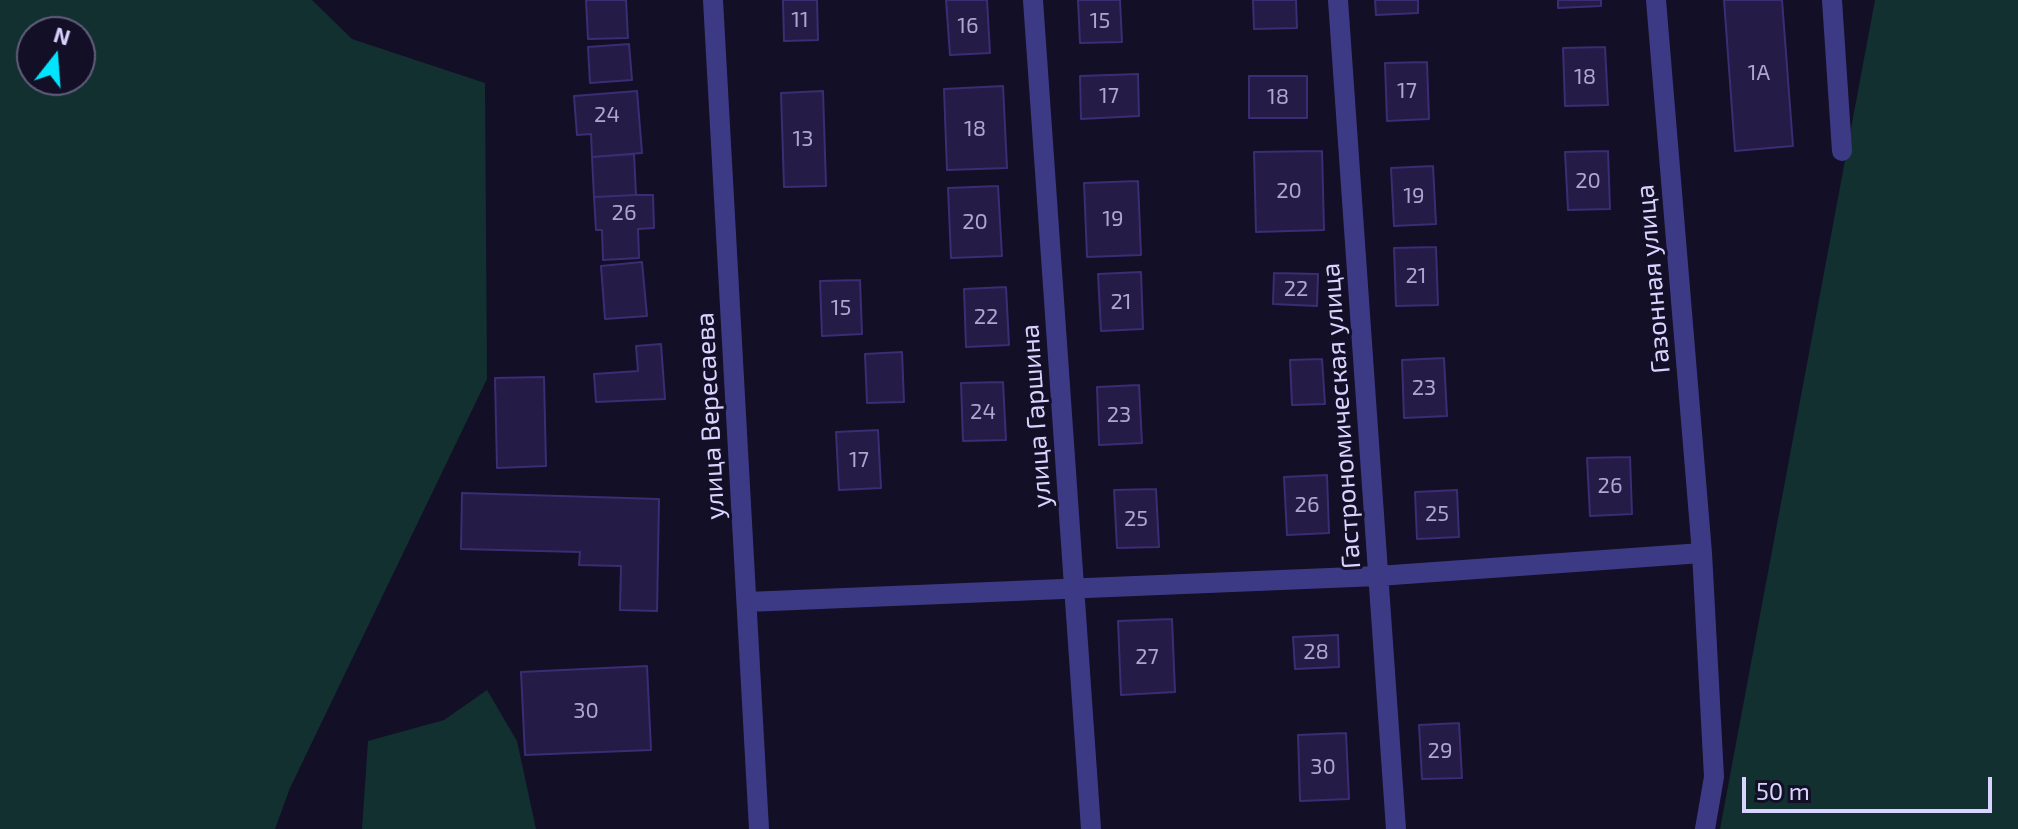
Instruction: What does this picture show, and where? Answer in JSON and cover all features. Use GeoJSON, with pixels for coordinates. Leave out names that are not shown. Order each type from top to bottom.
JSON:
{"type":"FeatureCollection","features":[{"type":"Feature","properties":{"kind":"street","name":"улица Вересаева"},"geometry":{"type":"LineString","coordinates":[[713,0],[759,829]]}},
{"type":"Feature","properties":{"kind":"street","name":"улица Гаршина"},"geometry":{"type":"LineString","coordinates":[[1033,0],[1091,829]]}},
{"type":"Feature","properties":{"kind":"street","name":"Гастрономическая улица"},"geometry":{"type":"LineString","coordinates":[[1338,0],[1396,829]]}},
{"type":"Feature","properties":{"kind":"street","name":"Газонная улица"},"geometry":{"type":"LineString","coordinates":[[1656,0],[1702,553],[1714,777],[1705,829]]}},
{"type":"Feature","properties":{"kind":"street"},"geometry":{"type":"LineString","coordinates":[[1832,0],[1842,151]]}},
{"type":"Feature","properties":{"kind":"street"},"geometry":{"type":"LineString","coordinates":[[747,602],[1074,586],[1378,576],[1702,553]]}},
{"type":"Feature","properties":{"kind":"green space"},"geometry":{"type":"Polygon","coordinates":[[[0,0],[312,0],[352,39],[485,83],[487,379],[290,788],[275,829],[0,829],[0,0]]]}},
{"type":"Feature","properties":{"kind":"green space"},"geometry":{"type":"Polygon","coordinates":[[[1875,0],[2018,0],[2018,829],[1720,829],[1875,0]]]}},
{"type":"Feature","properties":{"kind":"green space"},"geometry":{"type":"Polygon","coordinates":[[[487,690],[517,741],[536,829],[362,829],[368,741],[444,720],[487,690]]]}},
{"type":"Feature","properties":{"kind":"building"},"geometry":{"type":"Polygon","coordinates":[[[586,0],[626,0],[628,38],[588,39],[586,0]]]}},
{"type":"Feature","properties":{"kind":"building"},"geometry":{"type":"Polygon","coordinates":[[[783,0],[817,0],[818,40],[784,41],[783,0]]]}},
{"type":"Feature","properties":{"kind":"building"},"geometry":{"type":"Polygon","coordinates":[[[946,0],[987,0],[990,53],[950,55],[946,0]]]}},
{"type":"Feature","properties":{"kind":"building"},"geometry":{"type":"Polygon","coordinates":[[[1078,0],[1120,0],[1122,42],[1080,43],[1078,0]]]}},
{"type":"Feature","properties":{"kind":"building"},"geometry":{"type":"Polygon","coordinates":[[[1253,0],[1296,0],[1297,28],[1254,29],[1253,0]]]}},
{"type":"Feature","properties":{"kind":"building"},"geometry":{"type":"Polygon","coordinates":[[[1375,0],[1418,0],[1418,13],[1376,15],[1375,0]]]}},
{"type":"Feature","properties":{"kind":"building"},"geometry":{"type":"Polygon","coordinates":[[[1558,0],[1601,0],[1601,6],[1558,8],[1558,0]]]}},
{"type":"Feature","properties":{"kind":"building"},"geometry":{"type":"Polygon","coordinates":[[[1724,0],[1782,0],[1793,146],[1735,151],[1724,0]]]}},
{"type":"Feature","properties":{"kind":"building"},"geometry":{"type":"Polygon","coordinates":[[[629,44],[632,80],[590,83],[588,47],[629,44]]]}},
{"type":"Feature","properties":{"kind":"building"},"geometry":{"type":"Polygon","coordinates":[[[1605,47],[1608,105],[1565,106],[1563,48],[1605,47]]]}},
{"type":"Feature","properties":{"kind":"building"},"geometry":{"type":"Polygon","coordinates":[[[1427,62],[1429,119],[1387,121],[1385,63],[1427,62]]]}},
{"type":"Feature","properties":{"kind":"building"},"geometry":{"type":"Polygon","coordinates":[[[1138,74],[1139,116],[1081,119],[1080,76],[1138,74]]]}},
{"type":"Feature","properties":{"kind":"building"},"geometry":{"type":"Polygon","coordinates":[[[1249,76],[1307,76],[1307,118],[1249,118],[1249,76]]]}},
{"type":"Feature","properties":{"kind":"building"},"geometry":{"type":"Polygon","coordinates":[[[1003,86],[1007,168],[947,170],[944,89],[1003,86]]]}},
{"type":"Feature","properties":{"kind":"building"},"geometry":{"type":"Polygon","coordinates":[[[637,91],[642,153],[592,157],[591,134],[577,135],[574,96],[637,91]]]}},
{"type":"Feature","properties":{"kind":"building"},"geometry":{"type":"Polygon","coordinates":[[[823,91],[826,186],[784,187],[781,93],[823,91]]]}},
{"type":"Feature","properties":{"kind":"building"},"geometry":{"type":"Polygon","coordinates":[[[1322,151],[1324,230],[1256,232],[1254,152],[1322,151]]]}},
{"type":"Feature","properties":{"kind":"building"},"geometry":{"type":"Polygon","coordinates":[[[1608,151],[1610,209],[1568,210],[1565,152],[1608,151]]]}},
{"type":"Feature","properties":{"kind":"building"},"geometry":{"type":"Polygon","coordinates":[[[634,154],[636,195],[594,197],[592,157],[634,154]]]}},
{"type":"Feature","properties":{"kind":"building"},"geometry":{"type":"Polygon","coordinates":[[[1433,166],[1436,224],[1394,226],[1391,168],[1433,166]]]}},
{"type":"Feature","properties":{"kind":"building"},"geometry":{"type":"Polygon","coordinates":[[[1138,181],[1141,255],[1087,257],[1084,183],[1138,181]]]}},
{"type":"Feature","properties":{"kind":"building"},"geometry":{"type":"Polygon","coordinates":[[[998,186],[1002,256],[951,258],[948,188],[998,186]]]}},
{"type":"Feature","properties":{"kind":"building"},"geometry":{"type":"Polygon","coordinates":[[[653,195],[654,228],[638,229],[639,258],[603,260],[602,230],[596,230],[594,197],[653,195]]]}},
{"type":"Feature","properties":{"kind":"building"},"geometry":{"type":"Polygon","coordinates":[[[1436,247],[1438,305],[1396,306],[1394,248],[1436,247]]]}},
{"type":"Feature","properties":{"kind":"building"},"geometry":{"type":"Polygon","coordinates":[[[642,262],[647,316],[605,319],[601,266],[642,262]]]}},
{"type":"Feature","properties":{"kind":"building"},"geometry":{"type":"Polygon","coordinates":[[[1141,272],[1143,329],[1101,331],[1098,274],[1141,272]]]}},
{"type":"Feature","properties":{"kind":"building"},"geometry":{"type":"Polygon","coordinates":[[[1274,273],[1318,274],[1317,306],[1273,304],[1274,273]]]}},
{"type":"Feature","properties":{"kind":"building"},"geometry":{"type":"Polygon","coordinates":[[[860,280],[862,334],[822,336],[820,281],[860,280]]]}},
{"type":"Feature","properties":{"kind":"building"},"geometry":{"type":"Polygon","coordinates":[[[1006,287],[1009,345],[966,347],[964,289],[1006,287]]]}},
{"type":"Feature","properties":{"kind":"building"},"geometry":{"type":"Polygon","coordinates":[[[661,344],[665,399],[596,402],[594,374],[638,371],[636,346],[661,344]]]}},
{"type":"Feature","properties":{"kind":"building"},"geometry":{"type":"Polygon","coordinates":[[[902,352],[904,402],[867,403],[865,354],[902,352]]]}},
{"type":"Feature","properties":{"kind":"building"},"geometry":{"type":"Polygon","coordinates":[[[1444,358],[1447,416],[1404,418],[1402,360],[1444,358]]]}},
{"type":"Feature","properties":{"kind":"building"},"geometry":{"type":"Polygon","coordinates":[[[1322,359],[1325,404],[1292,405],[1290,360],[1322,359]]]}},
{"type":"Feature","properties":{"kind":"building"},"geometry":{"type":"Polygon","coordinates":[[[544,377],[546,466],[497,468],[495,378],[544,377]]]}},
{"type":"Feature","properties":{"kind":"building"},"geometry":{"type":"Polygon","coordinates":[[[1003,382],[1006,440],[963,441],[961,383],[1003,382]]]}},
{"type":"Feature","properties":{"kind":"building"},"geometry":{"type":"Polygon","coordinates":[[[1139,385],[1142,443],[1099,445],[1097,387],[1139,385]]]}},
{"type":"Feature","properties":{"kind":"building"},"geometry":{"type":"Polygon","coordinates":[[[878,430],[881,488],[839,490],[836,432],[878,430]]]}},
{"type":"Feature","properties":{"kind":"building"},"geometry":{"type":"Polygon","coordinates":[[[1630,457],[1632,514],[1590,516],[1587,458],[1630,457]]]}},
{"type":"Feature","properties":{"kind":"building"},"geometry":{"type":"Polygon","coordinates":[[[1327,475],[1329,533],[1287,535],[1284,477],[1327,475]]]}},
{"type":"Feature","properties":{"kind":"building"},"geometry":{"type":"Polygon","coordinates":[[[1156,489],[1159,547],[1117,548],[1114,490],[1156,489]]]}},
{"type":"Feature","properties":{"kind":"building"},"geometry":{"type":"Polygon","coordinates":[[[1457,490],[1459,537],[1417,539],[1415,492],[1457,490]]]}},
{"type":"Feature","properties":{"kind":"building"},"geometry":{"type":"Polygon","coordinates":[[[462,493],[659,499],[657,611],[620,610],[621,566],[579,565],[580,552],[461,549],[462,493]]]}},
{"type":"Feature","properties":{"kind":"building"},"geometry":{"type":"Polygon","coordinates":[[[1172,619],[1175,692],[1121,695],[1118,621],[1172,619]]]}},
{"type":"Feature","properties":{"kind":"building"},"geometry":{"type":"Polygon","coordinates":[[[1338,635],[1339,667],[1295,669],[1293,637],[1338,635]]]}},
{"type":"Feature","properties":{"kind":"building"},"geometry":{"type":"Polygon","coordinates":[[[647,666],[651,750],[525,755],[521,672],[647,666]]]}},
{"type":"Feature","properties":{"kind":"building"},"geometry":{"type":"Polygon","coordinates":[[[1459,723],[1462,778],[1422,779],[1419,725],[1459,723]]]}},
{"type":"Feature","properties":{"kind":"building"},"geometry":{"type":"Polygon","coordinates":[[[1346,733],[1349,799],[1300,801],[1298,735],[1346,733]]]}}]}
